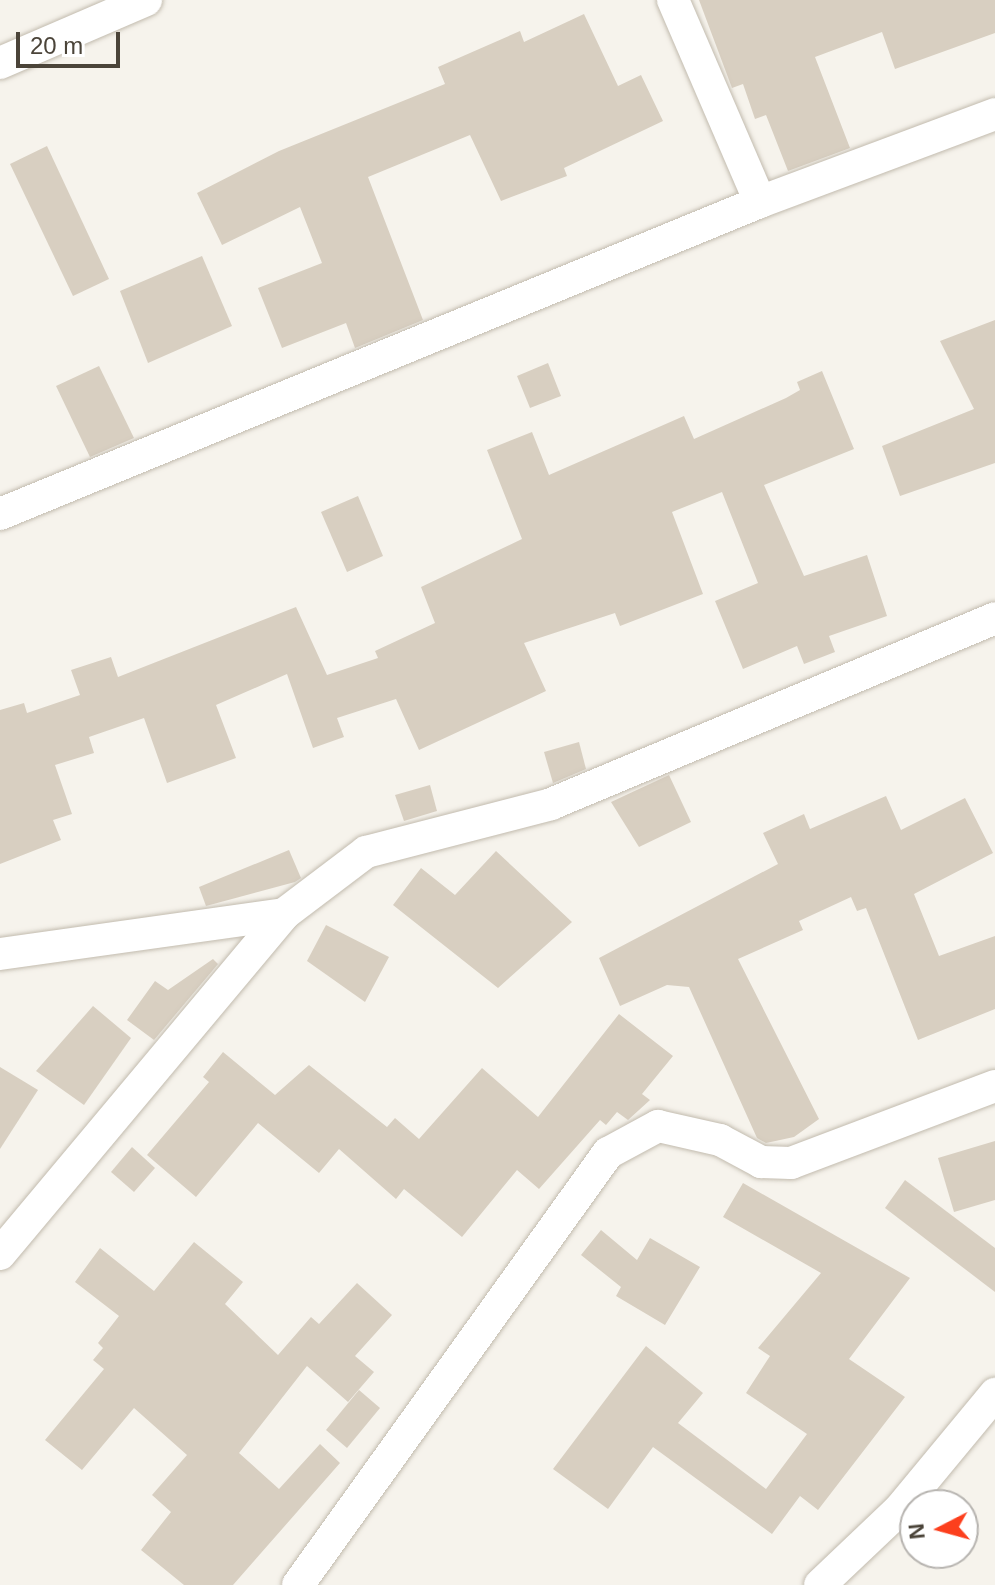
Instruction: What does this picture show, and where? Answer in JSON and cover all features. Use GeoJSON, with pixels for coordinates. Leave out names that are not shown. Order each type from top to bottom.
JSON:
{"type":"FeatureCollection","features":[{"type":"Feature","properties":{"kind":"street"},"geometry":{"type":"LineString","coordinates":[[0,63],[146,0]]}},
{"type":"Feature","properties":{"kind":"street"},"geometry":{"type":"LineString","coordinates":[[673,0],[760,202]]}},
{"type":"Feature","properties":{"kind":"street"},"geometry":{"type":"LineString","coordinates":[[0,514],[760,202],[995,114]]}},
{"type":"Feature","properties":{"kind":"street"},"geometry":{"type":"LineString","coordinates":[[0,1254],[284,914],[366,852],[551,804],[995,618]]}},
{"type":"Feature","properties":{"kind":"street"},"geometry":{"type":"LineString","coordinates":[[0,954],[284,914]]}},
{"type":"Feature","properties":{"kind":"street"},"geometry":{"type":"LineString","coordinates":[[298,1585],[608,1153],[658,1126],[720,1140],[761,1162],[791,1163],[995,1086]]}},
{"type":"Feature","properties":{"kind":"street"},"geometry":{"type":"LineString","coordinates":[[820,1585],[899,1510],[995,1394]]}},
{"type":"Feature","properties":{"kind":"building"},"geometry":{"type":"Polygon","coordinates":[[[699,0],[995,0],[995,33],[895,69],[882,32],[815,57],[850,148],[788,171],[766,115],[755,119],[743,84],[732,88],[699,0]]]}},
{"type":"Feature","properties":{"kind":"building"},"geometry":{"type":"Polygon","coordinates":[[[584,14],[618,86],[641,75],[663,121],[564,168],[567,176],[501,201],[470,135],[368,177],[423,320],[355,348],[346,323],[282,348],[258,288],[322,263],[300,207],[222,245],[197,193],[279,151],[445,84],[438,67],[520,31],[524,42],[584,14]]]}},
{"type":"Feature","properties":{"kind":"building"},"geometry":{"type":"Polygon","coordinates":[[[47,146],[109,279],[73,296],[10,164],[47,146]]]}},
{"type":"Feature","properties":{"kind":"building"},"geometry":{"type":"Polygon","coordinates":[[[202,256],[232,326],[148,363],[120,291],[202,256]]]}},
{"type":"Feature","properties":{"kind":"building"},"geometry":{"type":"Polygon","coordinates":[[[995,320],[995,463],[900,496],[882,446],[974,409],[940,341],[995,320]]]}},
{"type":"Feature","properties":{"kind":"building"},"geometry":{"type":"Polygon","coordinates":[[[548,363],[561,396],[530,408],[517,376],[548,363]]]}},
{"type":"Feature","properties":{"kind":"building"},"geometry":{"type":"Polygon","coordinates":[[[99,366],[134,438],[90,457],[56,386],[99,366]]]}},
{"type":"Feature","properties":{"kind":"building"},"geometry":{"type":"Polygon","coordinates":[[[822,371],[854,449],[764,485],[804,576],[867,555],[887,616],[829,636],[835,652],[804,664],[797,646],[743,669],[715,601],[758,583],[722,492],[672,512],[703,594],[620,626],[615,613],[524,643],[546,691],[419,750],[396,699],[337,718],[344,737],[313,748],[287,674],[216,705],[236,758],[167,783],[144,718],[89,737],[94,753],[55,765],[72,814],[53,820],[61,840],[0,864],[0,710],[24,703],[27,713],[80,695],[71,670],[111,657],[118,677],[296,607],[327,675],[378,658],[375,651],[435,623],[421,587],[522,539],[487,450],[532,432],[549,475],[684,416],[694,439],[786,398],[800,390],[797,382],[822,371]]]}},
{"type":"Feature","properties":{"kind":"building"},"geometry":{"type":"Polygon","coordinates":[[[358,496],[383,556],[347,572],[321,512],[358,496]]]}},
{"type":"Feature","properties":{"kind":"building"},"geometry":{"type":"Polygon","coordinates":[[[579,742],[586,769],[553,783],[544,752],[579,742]]]}},
{"type":"Feature","properties":{"kind":"building"},"geometry":{"type":"Polygon","coordinates":[[[669,775],[691,822],[639,847],[611,802],[669,775]]]}},
{"type":"Feature","properties":{"kind":"building"},"geometry":{"type":"Polygon","coordinates":[[[430,785],[437,811],[404,821],[395,795],[430,785]]]}},
{"type":"Feature","properties":{"kind":"building"},"geometry":{"type":"Polygon","coordinates":[[[886,796],[901,830],[965,798],[993,853],[914,894],[939,956],[995,936],[995,1009],[918,1040],[866,908],[857,911],[851,897],[799,921],[803,930],[738,959],[819,1119],[794,1137],[766,1143],[757,1138],[689,987],[667,985],[620,1006],[599,958],[778,864],[763,833],[804,814],[810,829],[886,796]]]}},
{"type":"Feature","properties":{"kind":"building"},"geometry":{"type":"Polygon","coordinates":[[[289,850],[301,878],[206,906],[199,887],[289,850]]]}},
{"type":"Feature","properties":{"kind":"building"},"geometry":{"type":"Polygon","coordinates":[[[496,851],[572,922],[498,988],[393,905],[421,868],[455,895],[496,851]]]}},
{"type":"Feature","properties":{"kind":"building"},"geometry":{"type":"Polygon","coordinates":[[[326,925],[389,957],[365,1002],[307,961],[326,925]]]}},
{"type":"Feature","properties":{"kind":"building"},"geometry":{"type":"Polygon","coordinates":[[[213,959],[218,964],[154,1040],[127,1020],[155,981],[168,990],[213,959]]]}},
{"type":"Feature","properties":{"kind":"building"},"geometry":{"type":"Polygon","coordinates":[[[93,1006],[131,1038],[84,1105],[36,1071],[93,1006]]]}},
{"type":"Feature","properties":{"kind":"building"},"geometry":{"type":"Polygon","coordinates":[[[619,1014],[673,1056],[642,1094],[650,1100],[628,1120],[617,1112],[606,1125],[600,1120],[539,1189],[517,1170],[462,1237],[404,1189],[396,1199],[339,1149],[319,1173],[258,1123],[196,1197],[147,1155],[209,1082],[203,1077],[223,1052],[275,1095],[309,1065],[387,1127],[395,1118],[419,1139],[482,1068],[538,1117],[619,1014]]]}},
{"type":"Feature","properties":{"kind":"building"},"geometry":{"type":"Polygon","coordinates":[[[0,1067],[38,1090],[0,1149],[0,1067]]]}},
{"type":"Feature","properties":{"kind":"building"},"geometry":{"type":"Polygon","coordinates":[[[995,1141],[995,1200],[954,1212],[938,1158],[995,1141]]]}},
{"type":"Feature","properties":{"kind":"building"},"geometry":{"type":"Polygon","coordinates":[[[132,1147],[155,1168],[134,1192],[111,1172],[132,1147]]]}},
{"type":"Feature","properties":{"kind":"building"},"geometry":{"type":"Polygon","coordinates":[[[905,1180],[995,1248],[995,1292],[885,1208],[905,1180]]]}},
{"type":"Feature","properties":{"kind":"building"},"geometry":{"type":"Polygon","coordinates":[[[743,1183],[910,1278],[849,1359],[905,1397],[818,1510],[800,1496],[772,1534],[653,1447],[608,1509],[553,1469],[646,1346],[703,1393],[678,1423],[766,1489],[807,1434],[746,1393],[770,1356],[758,1348],[821,1273],[723,1217],[743,1183]]]}},
{"type":"Feature","properties":{"kind":"building"},"geometry":{"type":"Polygon","coordinates":[[[601,1230],[637,1260],[650,1238],[700,1267],[665,1325],[616,1296],[621,1287],[581,1255],[601,1230]]]}},
{"type":"Feature","properties":{"kind":"building"},"geometry":{"type":"Polygon","coordinates":[[[194,1242],[243,1282],[225,1304],[278,1355],[311,1317],[319,1324],[357,1283],[392,1315],[355,1356],[374,1372],[348,1402],[307,1366],[239,1453],[279,1489],[320,1444],[340,1463],[233,1585],[184,1585],[141,1550],[171,1512],[152,1495],[187,1455],[134,1408],[82,1470],[45,1440],[104,1369],[93,1360],[103,1348],[98,1343],[119,1316],[75,1282],[100,1248],[154,1291],[194,1242]]]}},
{"type":"Feature","properties":{"kind":"building"},"geometry":{"type":"Polygon","coordinates":[[[359,1390],[380,1408],[347,1448],[326,1430],[359,1390]]]}}]}
